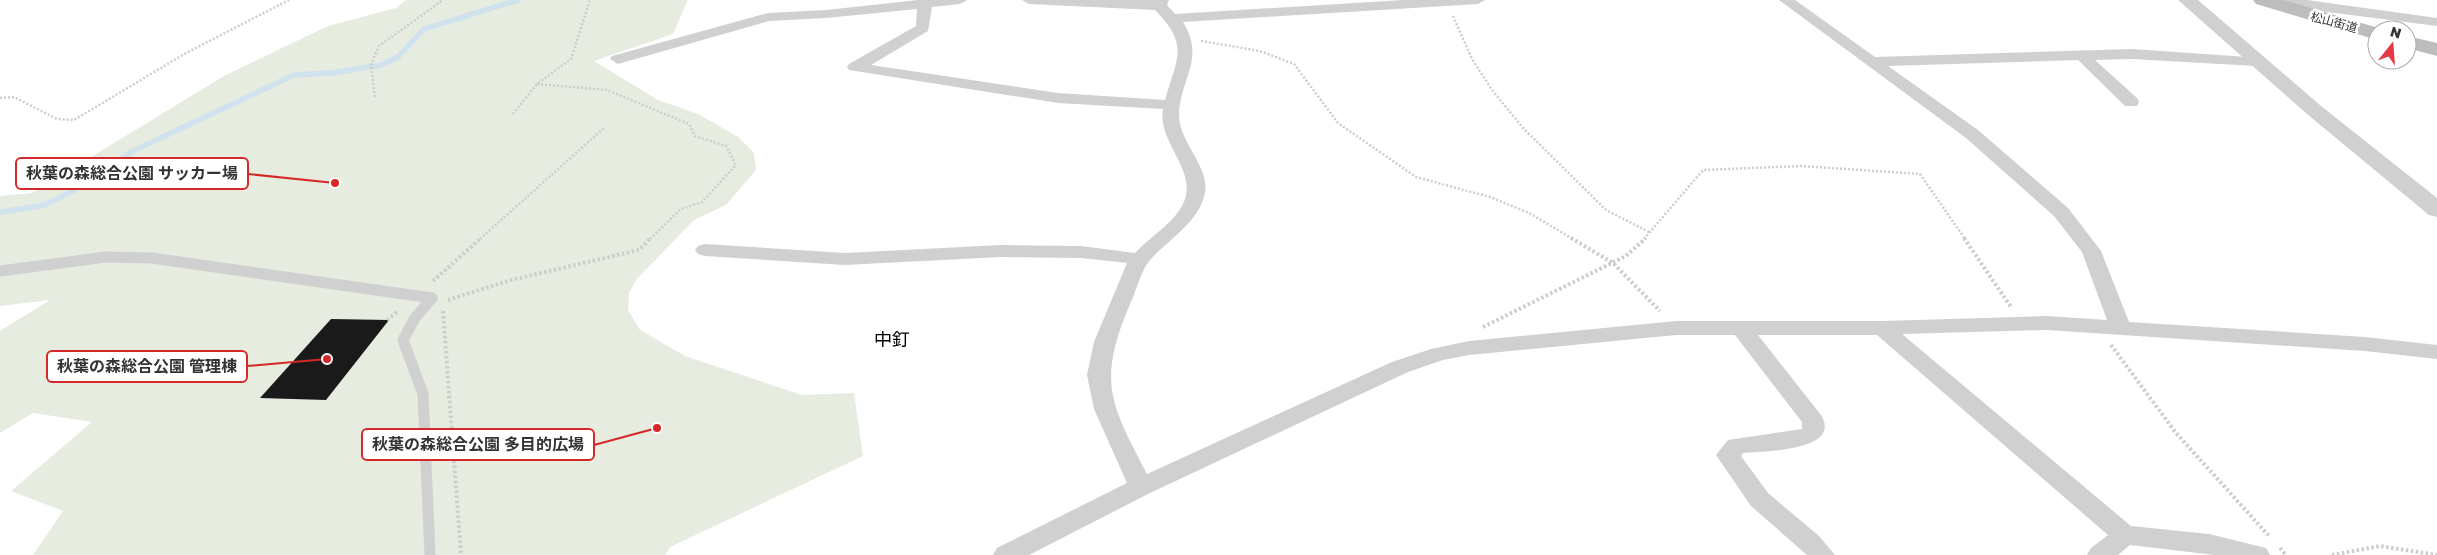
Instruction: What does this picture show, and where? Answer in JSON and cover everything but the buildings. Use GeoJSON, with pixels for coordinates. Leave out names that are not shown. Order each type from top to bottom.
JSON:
{"type":"FeatureCollection","features":[{"type":"Feature","properties":{"kind":"main road","name":"松山街道"},"geometry":{"type":"LineString","coordinates":[[2263,0],[2367,31]]}},
{"type":"Feature","properties":{"kind":"main road"},"geometry":{"type":"LineString","coordinates":[[2417,45],[2437,50]]}},
{"type":"Feature","properties":{"kind":"street"},"geometry":{"type":"LineString","coordinates":[[618,59],[768,17],[826,14],[960,0]]}},
{"type":"Feature","properties":{"kind":"street"},"geometry":{"type":"LineString","coordinates":[[1029,0],[1161,3],[1174,18],[1183,37],[1187,58],[1171,105],[1173,130],[1194,175],[1196,190],[1192,206],[1140,258],[1118,306],[1101,354],[1099,385],[1112,426],[1141,487]]}},
{"type":"Feature","properties":{"kind":"street"},"geometry":{"type":"LineString","coordinates":[[1174,18],[1478,0]]}},
{"type":"Feature","properties":{"kind":"street"},"geometry":{"type":"LineString","coordinates":[[1786,0],[1972,134],[2061,212],[2091,251],[2121,329]]}},
{"type":"Feature","properties":{"kind":"street"},"geometry":{"type":"LineString","coordinates":[[2187,0],[2256,61],[2437,210]]}},
{"type":"Feature","properties":{"kind":"street"},"geometry":{"type":"LineString","coordinates":[[2263,0],[2329,3],[2437,22]]}},
{"type":"Feature","properties":{"kind":"street"},"geometry":{"type":"LineString","coordinates":[[925,3],[923,28],[855,67],[1058,98],[1171,105]]}},
{"type":"Feature","properties":{"kind":"street"},"geometry":{"type":"LineString","coordinates":[[1871,62],[2132,54],[2256,61]]}},
{"type":"Feature","properties":{"kind":"street"},"geometry":{"type":"LineString","coordinates":[[2081,55],[2131,102]]}},
{"type":"Feature","properties":{"kind":"street"},"geometry":{"type":"LineString","coordinates":[[705,250],[845,259],[1001,251],[1081,252],[1140,258]]}},
{"type":"Feature","properties":{"kind":"street"},"geometry":{"type":"LineString","coordinates":[[1006,555],[1141,487],[1400,367],[1439,354],[1469,348],[1676,328],[1882,328],[2023,324],[2364,344],[2437,352]]}},
{"type":"Feature","properties":{"kind":"street"},"geometry":{"type":"LineString","coordinates":[[1882,328],[2125,536],[2209,544],[2257,555]]}},
{"type":"Feature","properties":{"kind":"street"},"geometry":{"type":"LineString","coordinates":[[1742,329],[1813,421],[1813,432],[1797,439],[1736,446],[1728,455],[1748,488],[1772,512],[1808,538],[1822,555]]}},
{"type":"Feature","properties":{"kind":"street"},"geometry":{"type":"LineString","coordinates":[[2100,555],[2125,536]]}},
{"type":"Feature","properties":{"kind":"lane"},"geometry":{"type":"LineString","coordinates":[[0,272],[106,257],[152,258],[432,298],[415,318],[403,340],[423,394],[430,555]]}},
{"type":"Feature","properties":{"kind":"path"},"geometry":{"type":"LineString","coordinates":[[0,98],[14,97],[57,120],[74,120],[186,53],[289,0]]}},
{"type":"Feature","properties":{"kind":"path"},"geometry":{"type":"LineString","coordinates":[[375,97],[371,64],[379,46],[444,0]]}},
{"type":"Feature","properties":{"kind":"path"},"geometry":{"type":"LineString","coordinates":[[513,114],[537,84],[571,59],[586,7],[590,0]]}},
{"type":"Feature","properties":{"kind":"path"},"geometry":{"type":"LineString","coordinates":[[1447,1],[1472,59],[1492,90],[1522,128],[1606,210],[1651,233]]}},
{"type":"Feature","properties":{"kind":"path"},"geometry":{"type":"LineString","coordinates":[[1183,37],[1260,51],[1294,64],[1338,123],[1416,177],[1490,197],[1529,213],[1613,263],[1676,328]]}},
{"type":"Feature","properties":{"kind":"path"},"geometry":{"type":"LineString","coordinates":[[446,303],[450,298],[511,280],[639,250],[681,209],[702,202],[736,165],[726,146],[695,136],[689,124],[607,90],[537,84]]}},
{"type":"Feature","properties":{"kind":"path"},"geometry":{"type":"LineString","coordinates":[[429,284],[604,128]]}},
{"type":"Feature","properties":{"kind":"path"},"geometry":{"type":"LineString","coordinates":[[1479,329],[1626,256],[1651,233],[1703,170],[1802,166],[1920,174],[2023,324]]}},
{"type":"Feature","properties":{"kind":"path"},"geometry":{"type":"LineString","coordinates":[[387,320],[404,306]]}},
{"type":"Feature","properties":{"kind":"path"},"geometry":{"type":"LineString","coordinates":[[442,307],[461,555]]}},
{"type":"Feature","properties":{"kind":"path"},"geometry":{"type":"LineString","coordinates":[[2097,327],[2176,432],[2286,555]]}},
{"type":"Feature","properties":{"kind":"path"},"geometry":{"type":"LineString","coordinates":[[2332,555],[2380,546],[2437,555]]}},
{"type":"Feature","properties":{"kind":"shaded area"},"geometry":{"type":"Polygon","coordinates":[[[406,0],[688,0],[673,34],[594,61],[658,100],[698,114],[738,137],[754,153],[756,170],[726,205],[694,220],[636,280],[629,293],[628,310],[640,330],[685,356],[802,395],[854,393],[863,456],[670,547],[665,555],[33,555],[63,511],[11,491],[92,422],[33,413],[0,433],[0,331],[50,300],[0,306],[0,196],[32,193],[224,76],[328,26],[396,8],[406,0]]]}},
{"type":"Feature","properties":{"kind":"waterway"},"geometry":{"type":"LineString","coordinates":[[0,212],[45,205],[73,191],[133,151],[294,75],[331,73],[381,65],[398,57],[424,29],[518,0]]}},
{"type":"Feature","properties":{"kind":"place","name":"秋葉の森総合公園 サッカー場"},"geometry":{"type":"Point","coordinates":[335,183]}},
{"type":"Feature","properties":{"kind":"place","name":"秋葉の森総合公園 管理棟"},"geometry":{"type":"Point","coordinates":[327,359]}},
{"type":"Feature","properties":{"kind":"place","name":"秋葉の森総合公園 多目的広場"},"geometry":{"type":"Point","coordinates":[657,428]}},
{"type":"Feature","properties":{"kind":"district","name":"中釘"},"geometry":{"type":"Point","coordinates":[892,339]}}]}
